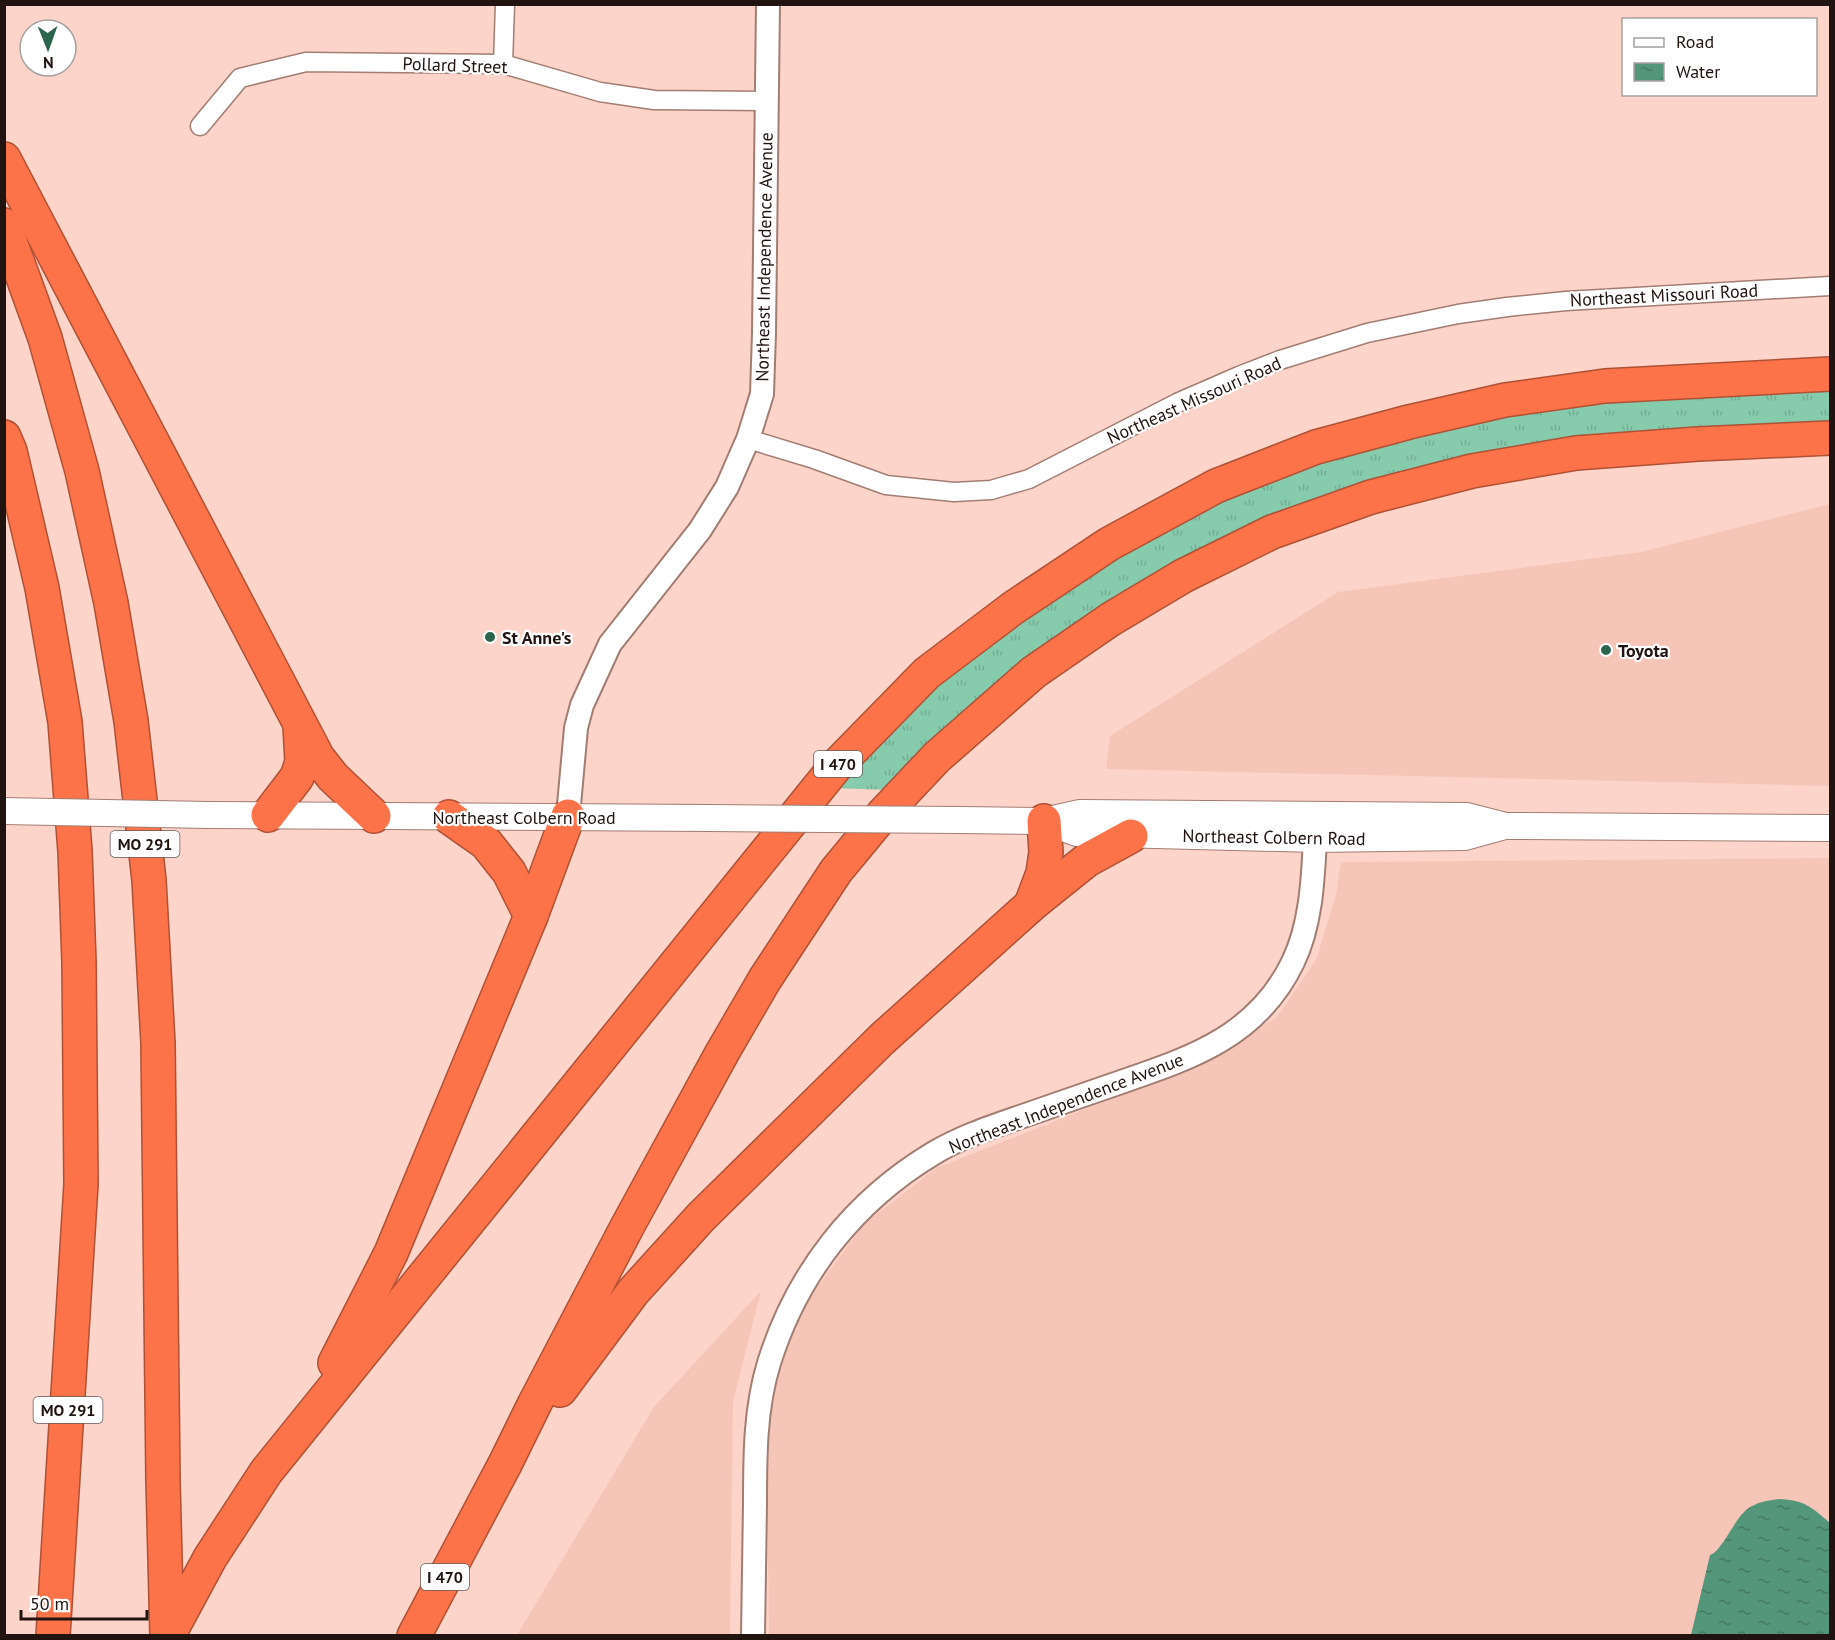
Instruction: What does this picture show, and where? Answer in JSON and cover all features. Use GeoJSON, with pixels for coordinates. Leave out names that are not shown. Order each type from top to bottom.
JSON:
{"type":"FeatureCollection","features":[{"type":"Feature","properties":{"kind":"highway"},"geometry":{"type":"LineString","coordinates":[[4,159],[318,758],[333,777],[374,816]]}},
{"type":"Feature","properties":{"kind":"highway","name":"MO 291"},"geometry":{"type":"LineString","coordinates":[[4,225],[45,338],[82,471],[111,603],[131,721],[149,880],[158,1043],[167,1635]]}},
{"type":"Feature","properties":{"kind":"highway","name":"I 470"},"geometry":{"type":"LineString","coordinates":[[167,1635],[210,1558],[266,1472],[836,766],[927,674],[1013,608],[1109,544],[1216,486],[1316,447],[1409,422],[1516,398],[1605,386],[1830,374]]}},
{"type":"Feature","properties":{"kind":"highway","name":"MO 291"},"geometry":{"type":"LineString","coordinates":[[4,437],[42,588],[65,722],[75,851],[79,962],[81,1184],[53,1635]]}},
{"type":"Feature","properties":{"kind":"highway","name":"I 470"},"geometry":{"type":"LineString","coordinates":[[414,1635],[476,1520],[610,1258],[765,979],[836,871],[884,813],[937,757],[1034,672],[1111,619],[1183,576],[1272,532],[1371,497],[1472,471],[1576,453],[1830,438]]}},
{"type":"Feature","properties":{"kind":"highway"},"geometry":{"type":"LineString","coordinates":[[268,815],[297,777],[302,762],[300,723]]}},
{"type":"Feature","properties":{"kind":"highway"},"geometry":{"type":"LineString","coordinates":[[266,1472],[306,1413],[340,1355],[391,1253],[531,916],[568,816]]}},
{"type":"Feature","properties":{"kind":"highway"},"geometry":{"type":"LineString","coordinates":[[449,817],[486,843],[509,872],[531,916]]}},
{"type":"Feature","properties":{"kind":"highway"},"geometry":{"type":"LineString","coordinates":[[1031,905],[1043,873],[1046,852],[1044,821]]}},
{"type":"Feature","properties":{"kind":"highway"},"geometry":{"type":"LineString","coordinates":[[476,1520],[535,1425],[578,1365],[633,1292],[701,1217],[882,1039],[1031,905],[1087,860],[1131,836]]}},
{"type":"Feature","properties":{"kind":"main road","name":"Northeast Colbern Road"},"geometry":{"type":"LineString","coordinates":[[4,811],[208,815],[1044,821],[1080,813],[1467,816],[1506,826],[1830,828]]}},
{"type":"Feature","properties":{"kind":"main road","name":"Northeast Colbern Road"},"geometry":{"type":"LineString","coordinates":[[1044,821],[1077,833],[1315,839],[1464,837],[1506,826]]}},
{"type":"Feature","properties":{"kind":"street"},"geometry":{"type":"LineString","coordinates":[[503,64],[505,4]]}},
{"type":"Feature","properties":{"kind":"street","name":"Northeast Independence Avenue"},"geometry":{"type":"LineString","coordinates":[[568,816],[576,728],[582,705],[610,644],[700,530],[727,488],[748,439],[762,394],[768,4]]}},
{"type":"Feature","properties":{"kind":"street","name":"Pollard Street"},"geometry":{"type":"LineString","coordinates":[[200,126],[240,78],[306,62],[503,64],[600,92],[654,100],[767,101]]}},
{"type":"Feature","properties":{"kind":"street","name":"Northeast Missouri Road"},"geometry":{"type":"LineString","coordinates":[[748,439],[814,459],[886,485],[954,492],[991,490],[1029,479],[1177,403],[1239,376],[1291,356],[1367,333],[1458,314],[1519,305],[1830,286]]}},
{"type":"Feature","properties":{"kind":"street","name":"Northeast Independence Avenue"},"geometry":{"type":"LineString","coordinates":[[753,1635],[755,1460],[759,1407],[768,1365],[783,1323],[802,1284],[829,1244],[861,1208],[896,1179],[935,1152],[977,1132],[1167,1066],[1209,1048],[1235,1032],[1255,1014],[1277,988],[1294,962],[1306,925],[1315,839]]}},
{"type":"Feature","properties":{"kind":"shaded area"},"geometry":{"type":"Polygon","coordinates":[[[1830,504],[1830,786],[1106,769],[1110,736],[1338,592],[1641,552],[1830,504]]]}},
{"type":"Feature","properties":{"kind":"shaded area"},"geometry":{"type":"Polygon","coordinates":[[[1830,858],[1830,1635],[769,1636],[766,1417],[788,1327],[863,1225],[936,1168],[1200,1064],[1277,1017],[1316,960],[1336,895],[1341,862],[1830,858]]]}},
{"type":"Feature","properties":{"kind":"shaded area"},"geometry":{"type":"Polygon","coordinates":[[[761,1291],[733,1402],[730,1635],[517,1635],[654,1407],[761,1291]]]}},
{"type":"Feature","properties":{"kind":"green space"},"geometry":{"type":"Polygon","coordinates":[[[1830,383],[1830,427],[1653,435],[1205,550],[889,790],[832,788],[958,665],[1173,519],[1360,444],[1603,397],[1830,383]]]}},
{"type":"Feature","properties":{"kind":"water"},"geometry":{"type":"Polygon","coordinates":[[[1779,1499],[1807,1505],[1830,1523],[1830,1635],[1691,1635],[1710,1555],[1718,1549],[1745,1511],[1758,1503],[1779,1499]]]}},
{"type":"Feature","properties":{"kind":"place","name":"St Anne's"},"geometry":{"type":"Point","coordinates":[490,637]}},
{"type":"Feature","properties":{"kind":"place","name":"Toyota"},"geometry":{"type":"Point","coordinates":[1606,650]}}]}
